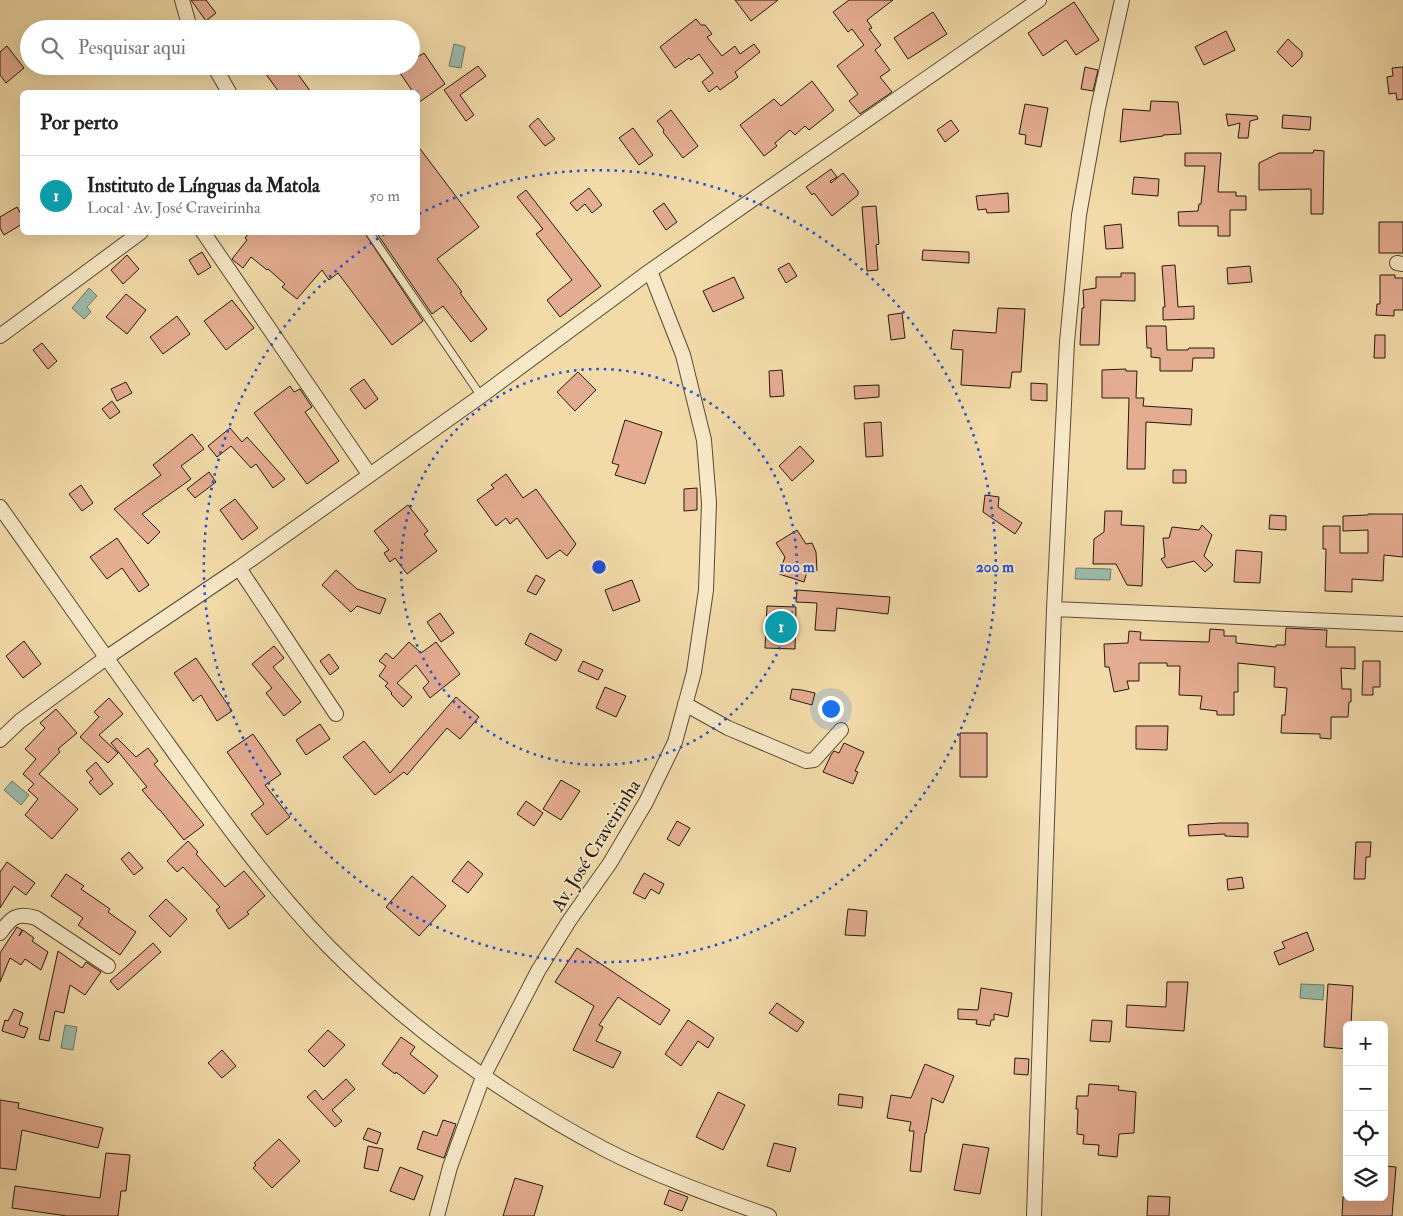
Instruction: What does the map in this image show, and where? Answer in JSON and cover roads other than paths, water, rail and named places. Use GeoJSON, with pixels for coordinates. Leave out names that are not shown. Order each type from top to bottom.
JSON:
{"type":"FeatureCollection","features":[{"type":"Feature","properties":{"kind":"street"},"geometry":{"type":"LineString","coordinates":[[182,0],[187,20]]}},
{"type":"Feature","properties":{"kind":"street"},"geometry":{"type":"LineString","coordinates":[[0,740],[20,721],[106,658],[239,568],[481,396],[650,271],[1039,0]]}},
{"type":"Feature","properties":{"kind":"street"},"geometry":{"type":"LineString","coordinates":[[1034,1216],[1054,609],[1064,397],[1079,215],[1098,108],[1122,0]]}},
{"type":"Feature","properties":{"kind":"street"},"geometry":{"type":"LineString","coordinates":[[219,75],[228,90]]}},
{"type":"Feature","properties":{"kind":"street"},"geometry":{"type":"LineString","coordinates":[[0,336],[138,235]]}},
{"type":"Feature","properties":{"kind":"street"},"geometry":{"type":"LineString","coordinates":[[205,235],[369,474]]}},
{"type":"Feature","properties":{"kind":"street","name":"Av. José Craveirinha"},"geometry":{"type":"LineString","coordinates":[[437,1216],[450,1167],[483,1077],[538,970],[569,921],[610,863],[646,802],[675,742],[694,672],[706,590],[708,494],[704,440],[682,356],[650,271]]}},
{"type":"Feature","properties":{"kind":"street"},"geometry":{"type":"LineString","coordinates":[[0,507],[213,807],[285,900],[329,947],[376,991],[483,1077],[552,1120],[606,1150],[664,1176],[769,1216]]}},
{"type":"Feature","properties":{"kind":"street"},"geometry":{"type":"LineString","coordinates":[[239,568],[336,714]]}},
{"type":"Feature","properties":{"kind":"street"},"geometry":{"type":"LineString","coordinates":[[1054,609],[1403,624]]}},
{"type":"Feature","properties":{"kind":"street"},"geometry":{"type":"LineString","coordinates":[[686,704],[728,728],[806,761],[814,760],[841,730]]}},
{"type":"Feature","properties":{"kind":"street"},"geometry":{"type":"LineString","coordinates":[[0,934],[8,922],[16,916],[24,914],[36,918],[108,966]]}},
{"type":"Feature","properties":{"kind":"lane"},"geometry":{"type":"LineString","coordinates":[[371,235],[481,396]]}},
{"type":"Feature","properties":{"kind":"place","name":"Instituto de Línguas da Matola"},"geometry":{"type":"Point","coordinates":[781,627]}}]}
